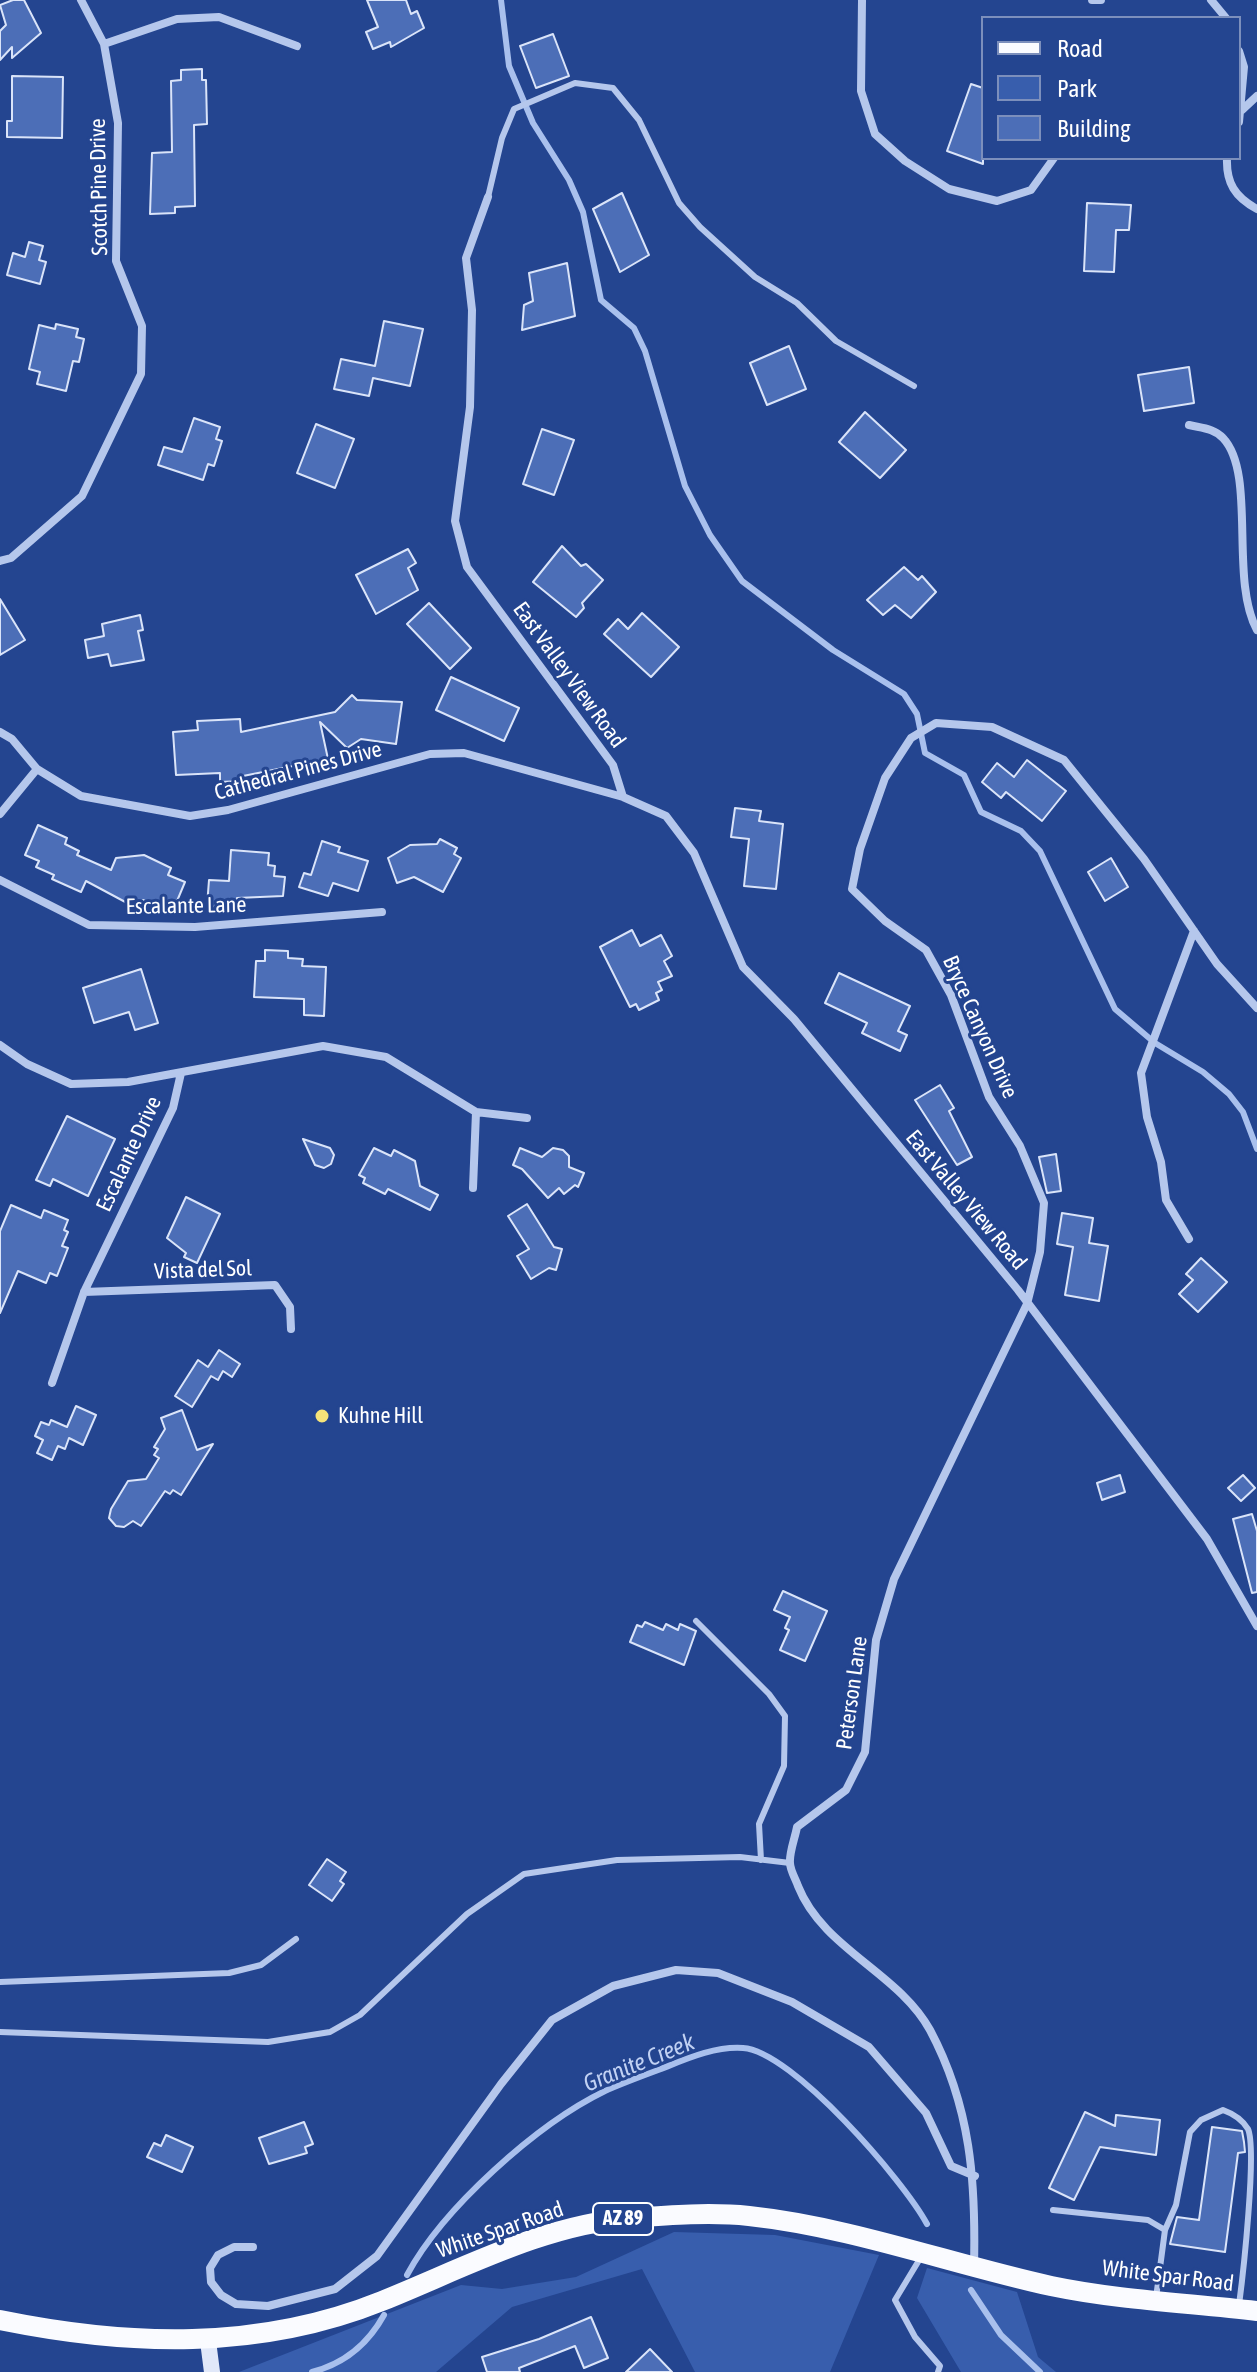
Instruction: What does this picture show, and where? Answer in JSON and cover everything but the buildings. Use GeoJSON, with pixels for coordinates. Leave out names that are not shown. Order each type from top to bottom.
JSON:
{"type":"FeatureCollection","features":[{"type":"Feature","properties":{"kind":"main road","name":"White Spar Road"},"geometry":{"type":"LineString","coordinates":[[0,2320],[99,2338],[208,2341],[283,2332],[378,2303],[550,2234],[628,2218],[747,2215],[817,2226],[974,2269],[1057,2287],[1248,2310]]}},
{"type":"Feature","properties":{"kind":"street","name":"Scotch Pine Drive"},"geometry":{"type":"LineString","coordinates":[[0,561],[11,558],[82,496],[141,374],[142,326],[116,261],[118,123],[104,44],[81,0]]}},
{"type":"Feature","properties":{"kind":"street"},"geometry":{"type":"LineString","coordinates":[[862,0],[861,91],[875,134],[905,161],[949,189],[997,201],[1031,190],[1053,160]]}},
{"type":"Feature","properties":{"kind":"street"},"geometry":{"type":"LineString","coordinates":[[1092,0],[1101,0]]}},
{"type":"Feature","properties":{"kind":"street"},"geometry":{"type":"LineString","coordinates":[[1211,0],[1224,16]]}},
{"type":"Feature","properties":{"kind":"street"},"geometry":{"type":"LineString","coordinates":[[104,44],[177,19],[219,17],[297,46]]}},
{"type":"Feature","properties":{"kind":"street"},"geometry":{"type":"LineString","coordinates":[[1241,57],[1244,67],[1241,110]]}},
{"type":"Feature","properties":{"kind":"street"},"geometry":{"type":"LineString","coordinates":[[1241,110],[1257,96]]}},
{"type":"Feature","properties":{"kind":"street"},"geometry":{"type":"LineString","coordinates":[[1227,160],[1226,176],[1240,200],[1257,209]]}},
{"type":"Feature","properties":{"kind":"street","name":"East Valley View Road"},"geometry":{"type":"LineString","coordinates":[[488,197],[466,258],[472,310],[470,407],[455,521],[467,567],[613,765],[623,797],[666,816],[694,853],[743,967],[794,1019],[1027,1304]]}},
{"type":"Feature","properties":{"kind":"street"},"geometry":{"type":"LineString","coordinates":[[1189,425],[1213,430],[1223,438],[1237,459],[1243,569],[1252,620],[1257,630]]}},
{"type":"Feature","properties":{"kind":"street","name":"Bryce Canyon Drive"},"geometry":{"type":"LineString","coordinates":[[1027,1304],[1040,1252],[1044,1203],[1020,1146],[989,1097],[951,995],[926,950],[885,921],[852,889],[860,849],[885,778],[911,738],[936,723],[992,727],[1064,760],[1144,859],[1217,964],[1257,1008]]}},
{"type":"Feature","properties":{"kind":"street","name":"Cathedral Pines Drive"},"geometry":{"type":"LineString","coordinates":[[0,732],[12,739],[37,769],[81,796],[190,816],[228,810],[430,754],[464,753],[623,797]]}},
{"type":"Feature","properties":{"kind":"street"},"geometry":{"type":"LineString","coordinates":[[0,814],[6,802],[37,769]]}},
{"type":"Feature","properties":{"kind":"street","name":"Escalante Lane"},"geometry":{"type":"LineString","coordinates":[[0,880],[89,925],[195,927],[382,912]]}},
{"type":"Feature","properties":{"kind":"street"},"geometry":{"type":"LineString","coordinates":[[1189,1239],[1166,1200],[1161,1162],[1147,1117],[1141,1073],[1194,931]]}},
{"type":"Feature","properties":{"kind":"street","name":"Escalante Drive"},"geometry":{"type":"LineString","coordinates":[[0,1045],[27,1064],[71,1084],[128,1082],[181,1073],[173,1108],[84,1292],[52,1383]]}},
{"type":"Feature","properties":{"kind":"street"},"geometry":{"type":"LineString","coordinates":[[181,1073],[323,1046],[386,1057],[476,1112],[527,1118]]}},
{"type":"Feature","properties":{"kind":"street"},"geometry":{"type":"LineString","coordinates":[[473,1188],[476,1112]]}},
{"type":"Feature","properties":{"kind":"street","name":"Vista del Sol"},"geometry":{"type":"LineString","coordinates":[[84,1292],[275,1285],[290,1307],[291,1329]]}},
{"type":"Feature","properties":{"kind":"street"},"geometry":{"type":"LineString","coordinates":[[1027,1304],[1207,1539],[1257,1626]]}},
{"type":"Feature","properties":{"kind":"street","name":"Peterson Lane"},"geometry":{"type":"LineString","coordinates":[[790,1863],[797,1827],[846,1790],[865,1752],[876,1640],[894,1579],[1027,1304]]}},
{"type":"Feature","properties":{"kind":"street"},"geometry":{"type":"LineString","coordinates":[[790,1863],[806,1906],[835,1938],[893,1988],[928,2026],[952,2076],[975,2176],[977,2229],[974,2269]]}},
{"type":"Feature","properties":{"kind":"street"},"geometry":{"type":"LineString","coordinates":[[253,2247],[234,2247],[218,2255],[210,2268],[216,2289],[236,2304],[268,2306],[335,2289],[377,2256],[501,2084],[552,2020],[613,1986],[676,1970],[718,1973],[792,2002],[869,2047],[926,2113],[951,2166],[975,2176]]}},
{"type":"Feature","properties":{"kind":"street"},"geometry":{"type":"LineString","coordinates":[[208,2341],[212,2372]]}},
{"type":"Feature","properties":{"kind":"lane"},"geometry":{"type":"LineString","coordinates":[[488,197],[502,138],[514,109],[575,83],[613,88],[639,120],[679,203],[700,227],[755,277],[797,303],[836,341],[914,386]]}},
{"type":"Feature","properties":{"kind":"lane"},"geometry":{"type":"LineString","coordinates":[[696,1621],[769,1694],[785,1716],[784,1766],[759,1824],[761,1860]]}},
{"type":"Feature","properties":{"kind":"lane"},"geometry":{"type":"LineString","coordinates":[[0,2032],[268,2042],[330,2032],[360,2015],[467,1914],[524,1874],[617,1860],[761,1860],[790,1863]]}},
{"type":"Feature","properties":{"kind":"lane"},"geometry":{"type":"LineString","coordinates":[[0,1982],[229,1973],[261,1965],[296,1939]]}},
{"type":"Feature","properties":{"kind":"lane"},"geometry":{"type":"LineString","coordinates":[[1156,2299],[1165,2230],[1176,2205],[1190,2132],[1201,2120],[1223,2110],[1235,2115],[1250,2131],[1248,2310]]}},
{"type":"Feature","properties":{"kind":"lane"},"geometry":{"type":"LineString","coordinates":[[1053,2210],[1148,2220],[1165,2230]]}},
{"type":"Feature","properties":{"kind":"lane"},"geometry":{"type":"LineString","coordinates":[[923,2254],[895,2300],[915,2337],[940,2366],[938,2372]]}},
{"type":"Feature","properties":{"kind":"green space"},"geometry":{"type":"Polygon","coordinates":[[[674,2232],[775,2235],[879,2255],[830,2372],[695,2372],[642,2269],[512,2307],[436,2372],[239,2372],[461,2285],[502,2289],[576,2277],[674,2232]]]}},
{"type":"Feature","properties":{"kind":"green space"},"geometry":{"type":"Polygon","coordinates":[[[927,2268],[1017,2292],[1038,2357],[1056,2372],[961,2372],[917,2298],[927,2268]]]}},
{"type":"Feature","properties":{"kind":"waterway"},"geometry":{"type":"LineString","coordinates":[[501,0],[509,66],[533,123],[569,180],[583,212],[601,300],[634,328],[645,351],[685,486],[710,535],[742,581],[833,650],[904,694],[917,714],[925,753],[964,775],[981,812],[1021,831],[1040,851],[1115,1009],[1155,1043],[1203,1072],[1229,1094],[1243,1112],[1257,1149]]}},
{"type":"Feature","properties":{"kind":"waterway","name":"Granite Creek"},"geometry":{"type":"LineString","coordinates":[[407,2275],[423,2249],[468,2196],[550,2124],[612,2088],[691,2057],[732,2048],[764,2055],[817,2094],[872,2150],[927,2224]]}},
{"type":"Feature","properties":{"kind":"waterway","name":"Granite Creek"},"geometry":{"type":"LineString","coordinates":[[971,2290],[1001,2335],[1040,2372]]}},
{"type":"Feature","properties":{"kind":"waterway","name":"Granite Creek"},"geometry":{"type":"LineString","coordinates":[[312,2372],[334,2364],[354,2351],[384,2315]]}},
{"type":"Feature","properties":{"kind":"place","name":"Kuhne Hill"},"geometry":{"type":"Point","coordinates":[322,1416]}}]}
